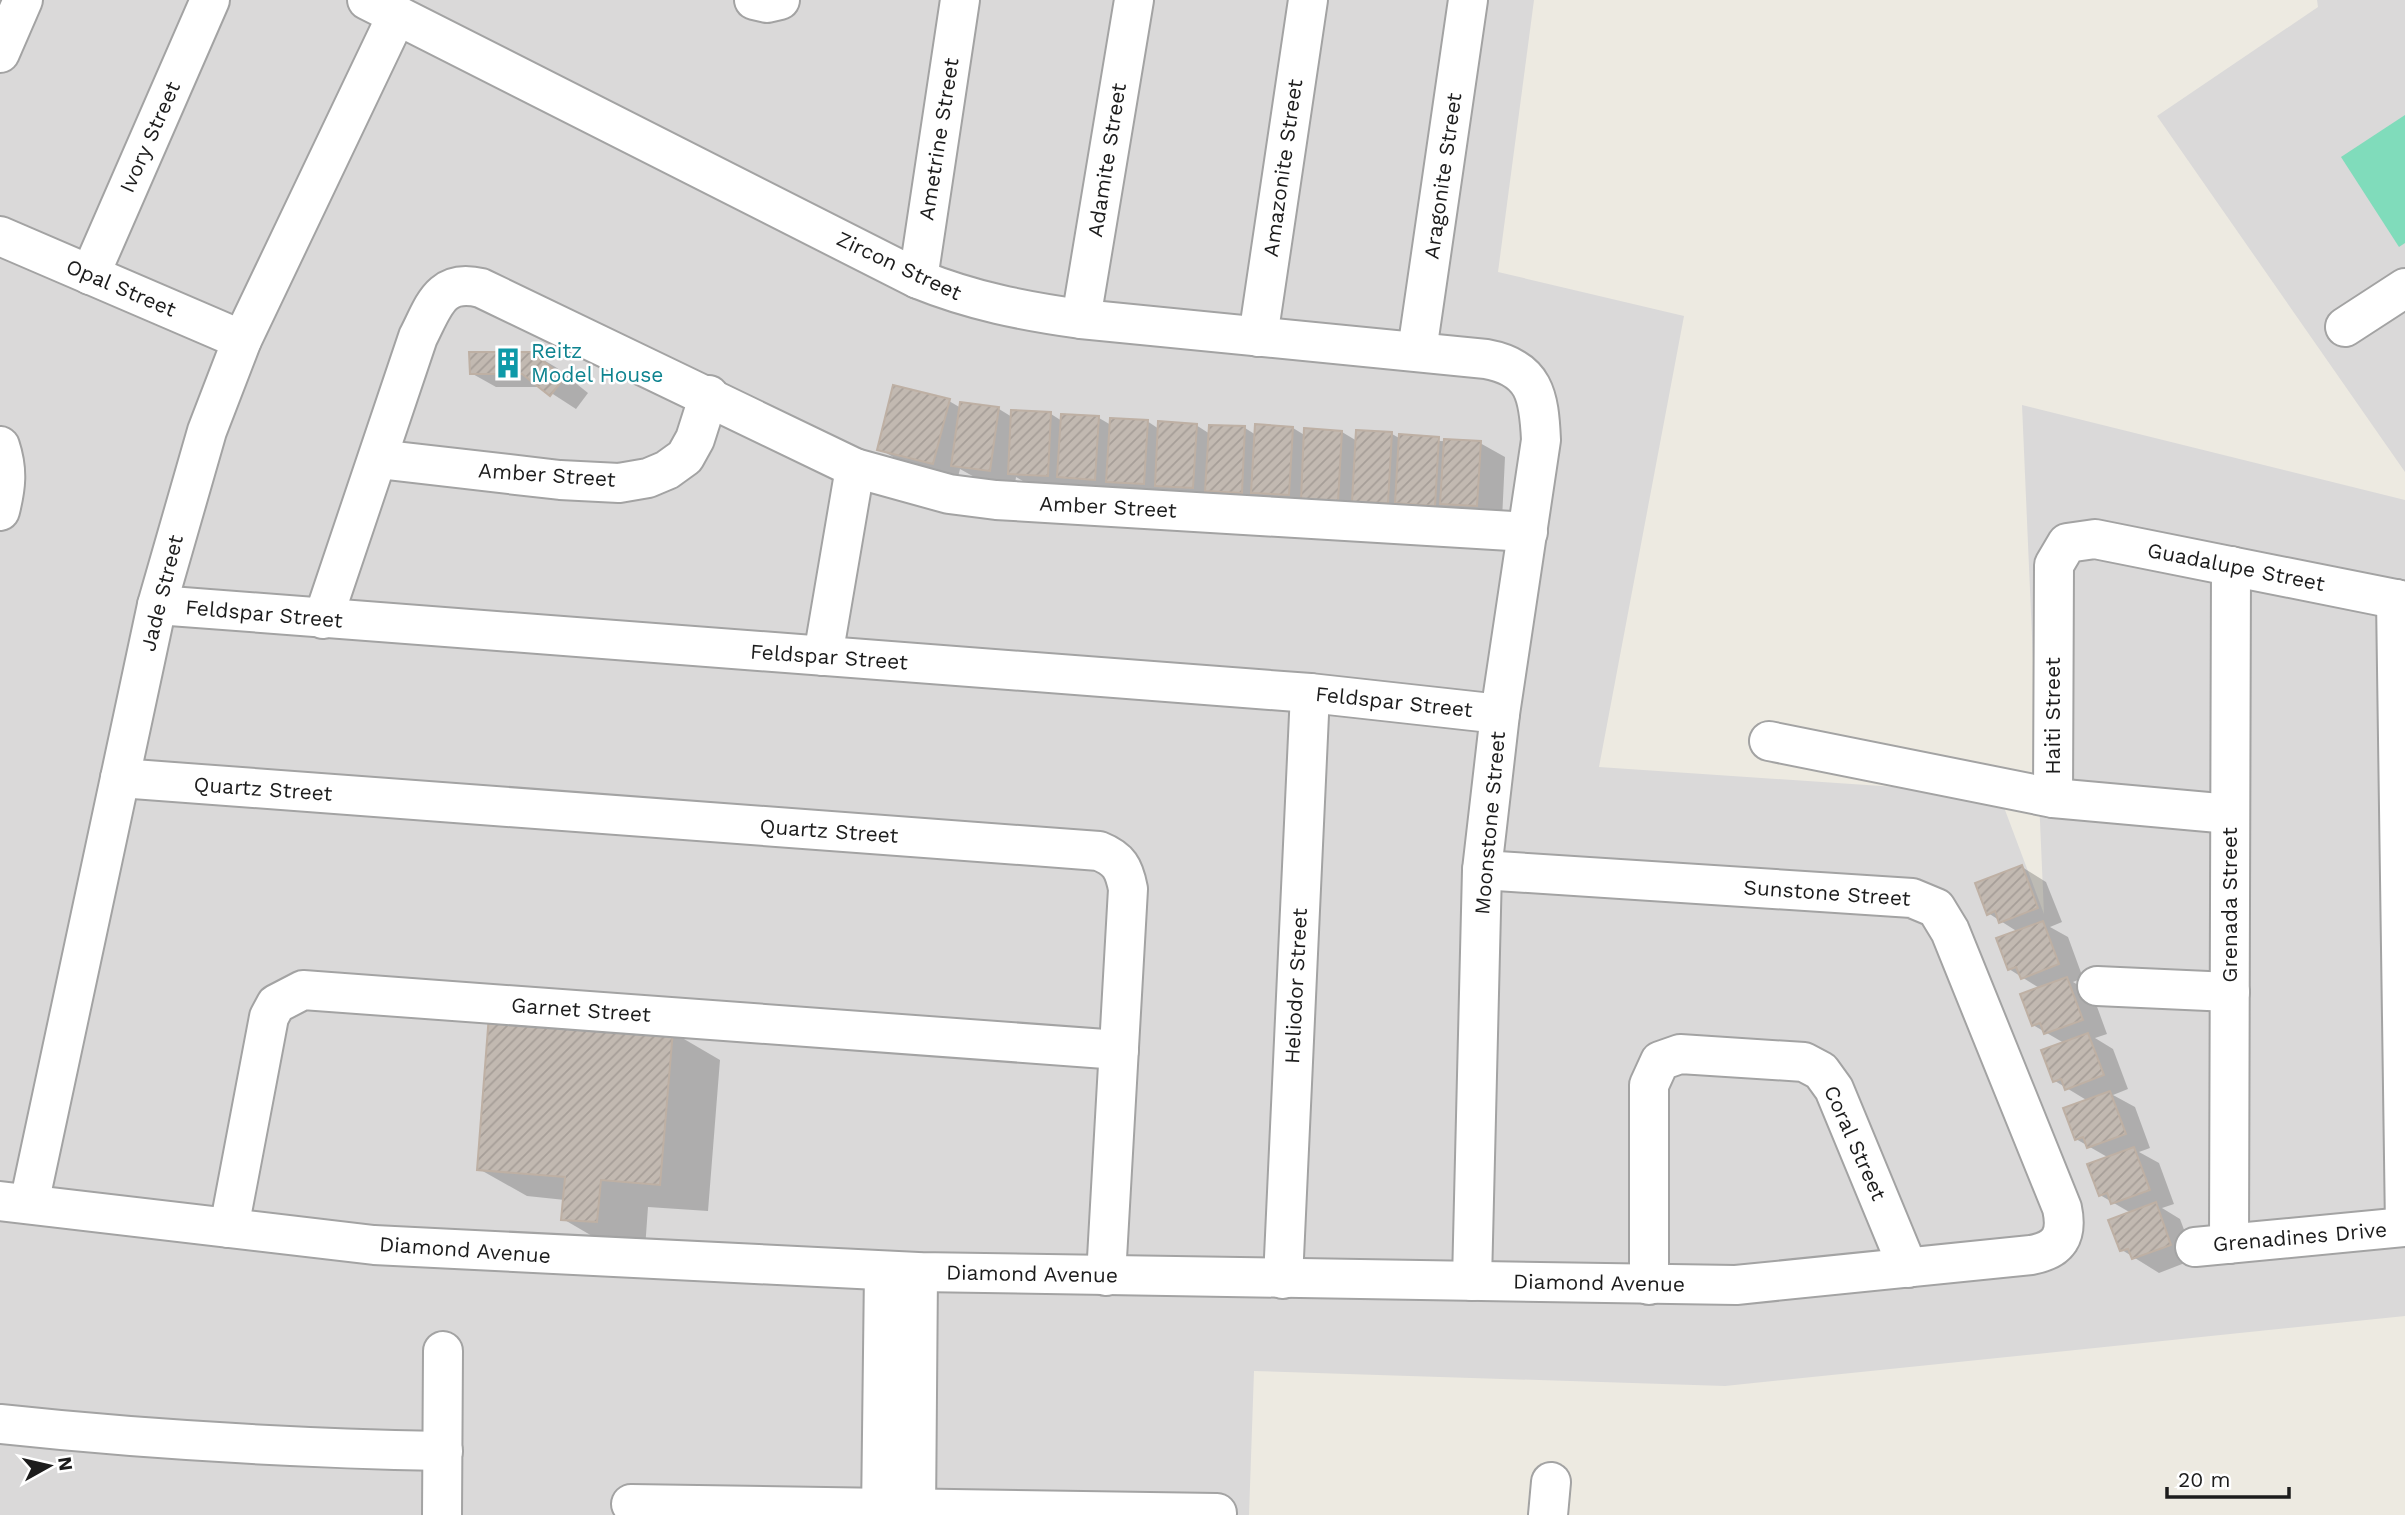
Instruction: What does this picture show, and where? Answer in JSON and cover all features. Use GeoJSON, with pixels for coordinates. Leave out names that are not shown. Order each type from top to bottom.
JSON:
{"type":"FeatureCollection","features":[{"type":"Feature","properties":{"kind":"street"},"geometry":{"type":"LineString","coordinates":[[0,51],[23,0]]}},
{"type":"Feature","properties":{"kind":"street","name":"Ivory Street"},"geometry":{"type":"LineString","coordinates":[[90,275],[211,0]]}},
{"type":"Feature","properties":{"kind":"street"},"geometry":{"type":"LineString","coordinates":[[754,0],[767,3],[779,0]]}},
{"type":"Feature","properties":{"kind":"street","name":"Ametrine Street"},"geometry":{"type":"LineString","coordinates":[[918,279],[960,0]]}},
{"type":"Feature","properties":{"kind":"street","name":"Adamite Street"},"geometry":{"type":"LineString","coordinates":[[1081,319],[1134,0]]}},
{"type":"Feature","properties":{"kind":"street","name":"Amazonite Street"},"geometry":{"type":"LineString","coordinates":[[1258,337],[1308,0]]}},
{"type":"Feature","properties":{"kind":"street","name":"Aragonite Street"},"geometry":{"type":"LineString","coordinates":[[1417,351],[1468,0]]}},
{"type":"Feature","properties":{"kind":"street","name":"Zircon Street"},"geometry":{"type":"LineString","coordinates":[[382,8],[918,279],[965,298],[1020,311],[1081,319],[1496,360],[1521,372]]}},
{"type":"Feature","properties":{"kind":"street","name":"Jade Street"},"geometry":{"type":"LineString","coordinates":[[14,1202],[120,778],[157,605],[207,431],[242,340],[382,8]]}},
{"type":"Feature","properties":{"kind":"street","name":"Opal Street"},"geometry":{"type":"LineString","coordinates":[[0,236],[242,340]]}},
{"type":"Feature","properties":{"kind":"street","name":"Amber Street"},"geometry":{"type":"LineString","coordinates":[[323,619],[418,337],[441,294],[452,287],[467,284],[481,288],[709,395],[855,468],[948,494],[996,500],[1528,532]]}},
{"type":"Feature","properties":{"kind":"street"},"geometry":{"type":"LineString","coordinates":[[2345,327],[2405,288]]}},
{"type":"Feature","properties":{"kind":"street","name":"Moonstone Street"},"geometry":{"type":"LineString","coordinates":[[1472,1281],[1482,870],[1500,714],[1541,440],[1540,412],[1534,389],[1521,372]]}},
{"type":"Feature","properties":{"kind":"street","name":"Amber Street"},"geometry":{"type":"LineString","coordinates":[[378,459],[560,480],[619,482],[648,478],[667,470],[685,457],[695,439],[709,395]]}},
{"type":"Feature","properties":{"kind":"street"},"geometry":{"type":"LineString","coordinates":[[0,446],[6,463],[6,485],[0,511]]}},
{"type":"Feature","properties":{"kind":"street"},"geometry":{"type":"LineString","coordinates":[[823,656],[855,468]]}},
{"type":"Feature","properties":{"kind":"street","name":"Guadalupe Street"},"geometry":{"type":"LineString","coordinates":[[2067,543],[2095,539],[2400,600]]}},
{"type":"Feature","properties":{"kind":"street","name":"Haiti Street"},"geometry":{"type":"LineString","coordinates":[[2067,543],[2054,565],[2053,798],[2230,814]]}},
{"type":"Feature","properties":{"kind":"street","name":"Grenada Street"},"geometry":{"type":"LineString","coordinates":[[2212,1246],[2230,992],[2231,566]]}},
{"type":"Feature","properties":{"kind":"street"},"geometry":{"type":"LineString","coordinates":[[2400,600],[2405,1227]]}},
{"type":"Feature","properties":{"kind":"street","name":"Feldspar Street"},"geometry":{"type":"LineString","coordinates":[[157,605],[1310,693],[1500,714]]}},
{"type":"Feature","properties":{"kind":"street","name":"Heliodor Street"},"geometry":{"type":"LineString","coordinates":[[1283,1279],[1310,693]]}},
{"type":"Feature","properties":{"kind":"street"},"geometry":{"type":"LineString","coordinates":[[1769,741],[2053,798]]}},
{"type":"Feature","properties":{"kind":"street","name":"Quartz Street"},"geometry":{"type":"LineString","coordinates":[[120,778],[1099,850],[1121,864],[1128,889],[1106,1276]]}},
{"type":"Feature","properties":{"kind":"street","name":"Sunstone Street"},"geometry":{"type":"LineString","coordinates":[[1482,870],[1912,898],[1936,908],[1950,931],[2062,1208],[2065,1231],[2061,1240]]}},
{"type":"Feature","properties":{"kind":"street"},"geometry":{"type":"LineString","coordinates":[[2097,986],[2230,992]]}},
{"type":"Feature","properties":{"kind":"street","name":"Garnet Street"},"geometry":{"type":"LineString","coordinates":[[229,1228],[269,1017],[276,1004],[303,990],[1119,1049]]}},
{"type":"Feature","properties":{"kind":"street","name":"Coral Street"},"geometry":{"type":"LineString","coordinates":[[1649,1284],[1649,1085],[1660,1061],[1680,1054],[1804,1062],[1821,1072],[1834,1089],[1908,1268]]}},
{"type":"Feature","properties":{"kind":"street","name":"Diamond Avenue"},"geometry":{"type":"LineString","coordinates":[[14,1202],[374,1245],[901,1271],[1106,1276],[1736,1284],[2031,1255],[2054,1248],[2061,1240]]}},
{"type":"Feature","properties":{"kind":"street","name":"Grenadines Drive"},"geometry":{"type":"LineString","coordinates":[[2212,1246],[2405,1227]]}},
{"type":"Feature","properties":{"kind":"street"},"geometry":{"type":"LineString","coordinates":[[898,1511],[901,1271]]}},
{"type":"Feature","properties":{"kind":"street"},"geometry":{"type":"LineString","coordinates":[[442,1515],[443,1351]]}},
{"type":"Feature","properties":{"kind":"street"},"geometry":{"type":"LineString","coordinates":[[0,1424],[129,1438],[290,1448],[443,1451]]}},
{"type":"Feature","properties":{"kind":"street"},"geometry":{"type":"LineString","coordinates":[[631,1504],[898,1511],[1217,1513]]}},
{"type":"Feature","properties":{"kind":"shaded area"},"geometry":{"type":"Polygon","coordinates":[[[0,0],[1534,0],[1498,272],[1684,316],[1599,767],[1999,794],[2044,914],[2022,405],[2405,500],[2405,1316],[1725,1386],[1254,1371],[1249,1515],[0,1515],[0,0]]]}},
{"type":"Feature","properties":{"kind":"shaded area"},"geometry":{"type":"Polygon","coordinates":[[[2317,0],[2405,0],[2405,472],[2157,116],[2318,7],[2317,0]]]}},
{"type":"Feature","properties":{"kind":"green space"},"geometry":{"type":"Polygon","coordinates":[[[2405,115],[2405,243],[2399,247],[2341,157],[2405,115]]]}},
{"type":"Feature","properties":{"kind":"building","name":"Reitz Model House"},"geometry":{"type":"Polygon","coordinates":[[[469,352],[532,352],[564,378],[550,396],[522,374],[470,374],[469,352]]]}},
{"type":"Feature","properties":{"kind":"building"},"geometry":{"type":"Polygon","coordinates":[[[893,385],[950,399],[933,464],[877,450],[893,385]]]}},
{"type":"Feature","properties":{"kind":"building"},"geometry":{"type":"Polygon","coordinates":[[[960,402],[999,407],[990,471],[951,466],[960,402]]]}},
{"type":"Feature","properties":{"kind":"building"},"geometry":{"type":"Polygon","coordinates":[[[1011,410],[1051,412],[1048,476],[1008,474],[1011,410]]]}},
{"type":"Feature","properties":{"kind":"building"},"geometry":{"type":"Polygon","coordinates":[[[1061,414],[1099,416],[1095,480],[1057,477],[1061,414]]]}},
{"type":"Feature","properties":{"kind":"building"},"geometry":{"type":"Polygon","coordinates":[[[1110,418],[1148,420],[1144,484],[1106,482],[1110,418]]]}},
{"type":"Feature","properties":{"kind":"building"},"geometry":{"type":"Polygon","coordinates":[[[1158,421],[1197,424],[1193,488],[1155,486],[1158,421]]]}},
{"type":"Feature","properties":{"kind":"building"},"geometry":{"type":"Polygon","coordinates":[[[1255,424],[1293,427],[1289,495],[1251,493],[1255,424]]]}},
{"type":"Feature","properties":{"kind":"building"},"geometry":{"type":"Polygon","coordinates":[[[1209,425],[1245,426],[1242,493],[1205,491],[1209,425]]]}},
{"type":"Feature","properties":{"kind":"building"},"geometry":{"type":"Polygon","coordinates":[[[1304,428],[1342,431],[1338,502],[1301,500],[1304,428]]]}},
{"type":"Feature","properties":{"kind":"building"},"geometry":{"type":"Polygon","coordinates":[[[1356,430],[1392,432],[1388,503],[1352,502],[1356,430]]]}},
{"type":"Feature","properties":{"kind":"building"},"geometry":{"type":"Polygon","coordinates":[[[1399,434],[1439,437],[1435,506],[1395,503],[1399,434]]]}},
{"type":"Feature","properties":{"kind":"building"},"geometry":{"type":"Polygon","coordinates":[[[1444,439],[1481,441],[1477,506],[1440,504],[1444,439]]]}},
{"type":"Feature","properties":{"kind":"building"},"geometry":{"type":"Polygon","coordinates":[[[2022,865],[2038,908],[1999,923],[1995,911],[1987,915],[1975,883],[2022,865]]]}},
{"type":"Feature","properties":{"kind":"building"},"geometry":{"type":"Polygon","coordinates":[[[2043,921],[2059,964],[2021,979],[2016,967],[2008,970],[1996,938],[2043,921]]]}},
{"type":"Feature","properties":{"kind":"building"},"geometry":{"type":"Polygon","coordinates":[[[2067,977],[2083,1020],[2044,1034],[2040,1023],[2032,1026],[2020,994],[2067,977]]]}},
{"type":"Feature","properties":{"kind":"building"},"geometry":{"type":"Polygon","coordinates":[[[489,1015],[673,1030],[660,1185],[601,1180],[597,1222],[561,1220],[565,1177],[477,1170],[489,1015]]]}},
{"type":"Feature","properties":{"kind":"building"},"geometry":{"type":"Polygon","coordinates":[[[2088,1033],[2104,1075],[2065,1090],[2061,1079],[2053,1082],[2041,1050],[2088,1033]]]}},
{"type":"Feature","properties":{"kind":"building"},"geometry":{"type":"Polygon","coordinates":[[[2110,1091],[2126,1134],[2087,1148],[2083,1137],[2075,1140],[2063,1108],[2110,1091]]]}},
{"type":"Feature","properties":{"kind":"building"},"geometry":{"type":"Polygon","coordinates":[[[2134,1147],[2150,1190],[2111,1204],[2107,1193],[2099,1196],[2087,1164],[2134,1147]]]}},
{"type":"Feature","properties":{"kind":"building"},"geometry":{"type":"Polygon","coordinates":[[[2156,1202],[2171,1245],[2132,1259],[2128,1249],[2120,1251],[2108,1220],[2156,1202]]]}},
{"type":"Feature","properties":{"kind":"place","name":"Reitz Model House"},"geometry":{"type":"Point","coordinates":[508,363]}}]}
